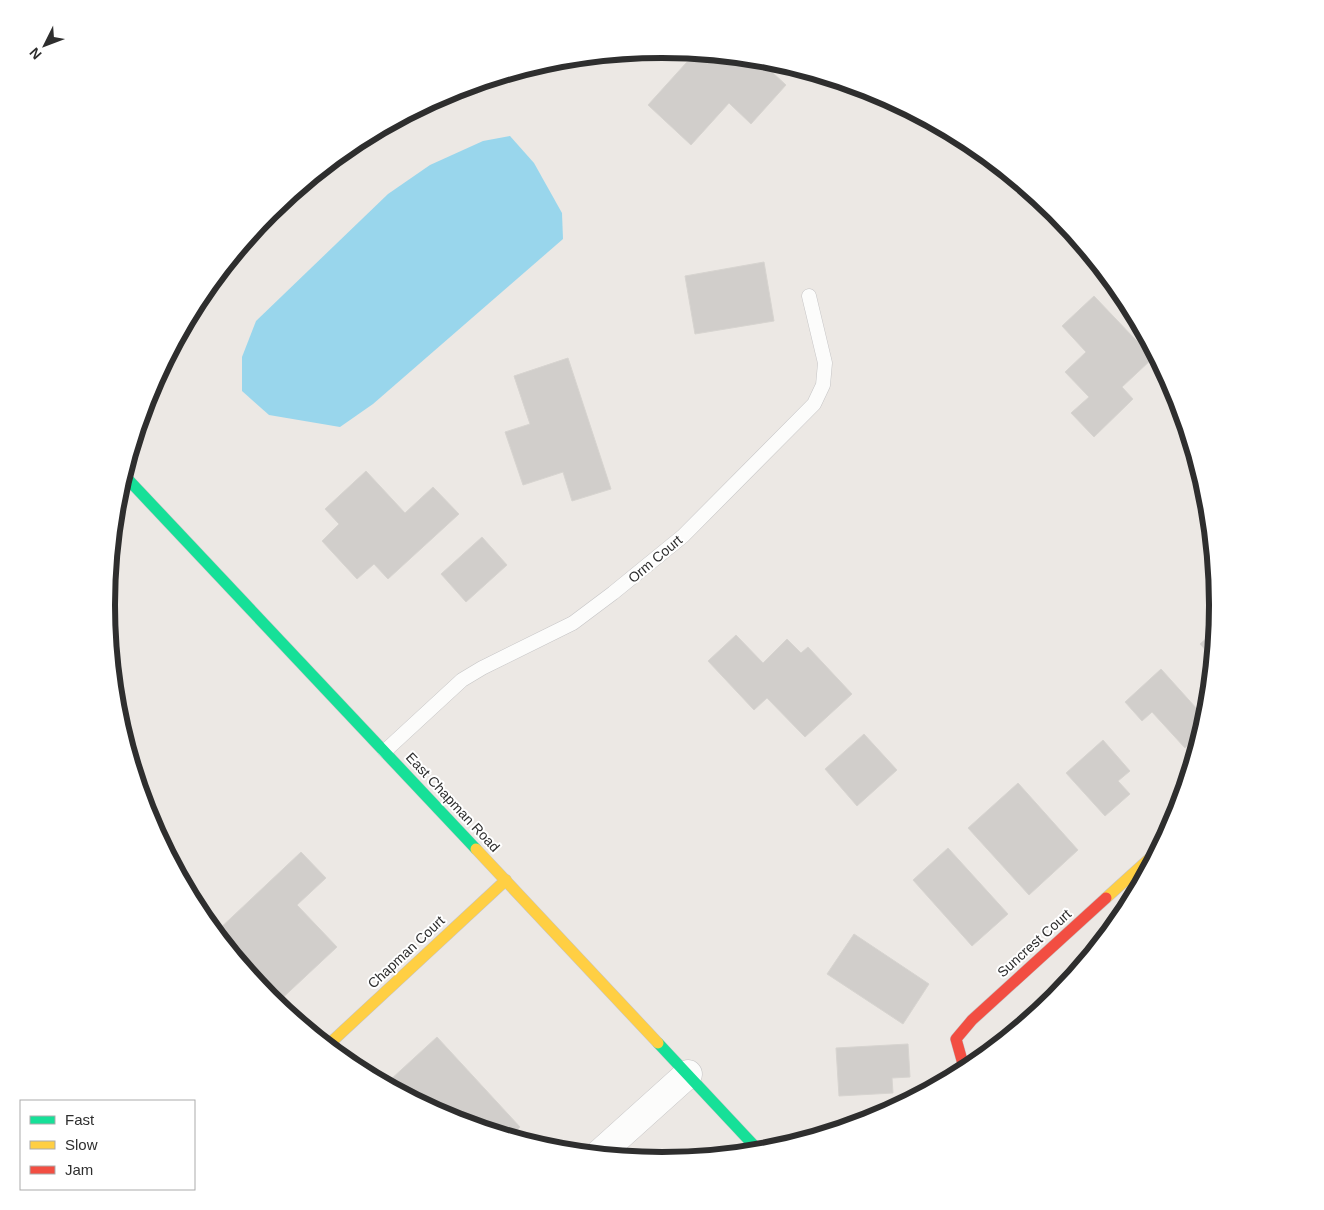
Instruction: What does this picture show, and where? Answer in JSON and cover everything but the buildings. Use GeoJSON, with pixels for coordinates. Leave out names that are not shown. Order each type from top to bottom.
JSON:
{"type":"FeatureCollection","features":[{"type":"Feature","properties":{"kind":"street","name":"East Chapman Road"},"geometry":{"type":"LineString","coordinates":[[129,480],[753,1145]]}},
{"type":"Feature","properties":{"kind":"street","name":"Suncrest Court"},"geometry":{"type":"LineString","coordinates":[[962,1063],[956,1039],[972,1020],[1144,863]]}},
{"type":"Feature","properties":{"kind":"street","name":"Chapman Court"},"geometry":{"type":"LineString","coordinates":[[332,1041],[506,880]]}},
{"type":"Feature","properties":{"kind":"street"},"geometry":{"type":"LineString","coordinates":[[604,1149],[688,1074]]}},
{"type":"Feature","properties":{"kind":"lane","name":"Orm Court"},"geometry":{"type":"LineString","coordinates":[[385,751],[462,680],[482,668],[573,623],[613,593],[683,536],[814,404],[823,385],[825,363],[809,296]]}},
{"type":"Feature","properties":{"kind":"water"},"geometry":{"type":"Polygon","coordinates":[[[510,136],[534,163],[562,213],[563,239],[373,404],[340,427],[269,415],[242,391],[242,357],[256,321],[388,194],[430,165],[483,141],[510,136]]]}},
{"type":"Feature","properties":{"kind":"traffic: fast"},"geometry":{"type":"LineString","coordinates":[[129,480],[476,849]]}},
{"type":"Feature","properties":{"kind":"traffic: fast"},"geometry":{"type":"LineString","coordinates":[[658,1043],[753,1145]]}},
{"type":"Feature","properties":{"kind":"traffic: slow"},"geometry":{"type":"LineString","coordinates":[[476,849],[658,1043]]}},
{"type":"Feature","properties":{"kind":"traffic: slow"},"geometry":{"type":"LineString","coordinates":[[1106,898],[1144,863]]}},
{"type":"Feature","properties":{"kind":"traffic: slow"},"geometry":{"type":"LineString","coordinates":[[332,1041],[506,880]]}},
{"type":"Feature","properties":{"kind":"traffic: jam"},"geometry":{"type":"LineString","coordinates":[[963,1062],[956,1039],[972,1020],[1106,898]]}}]}
